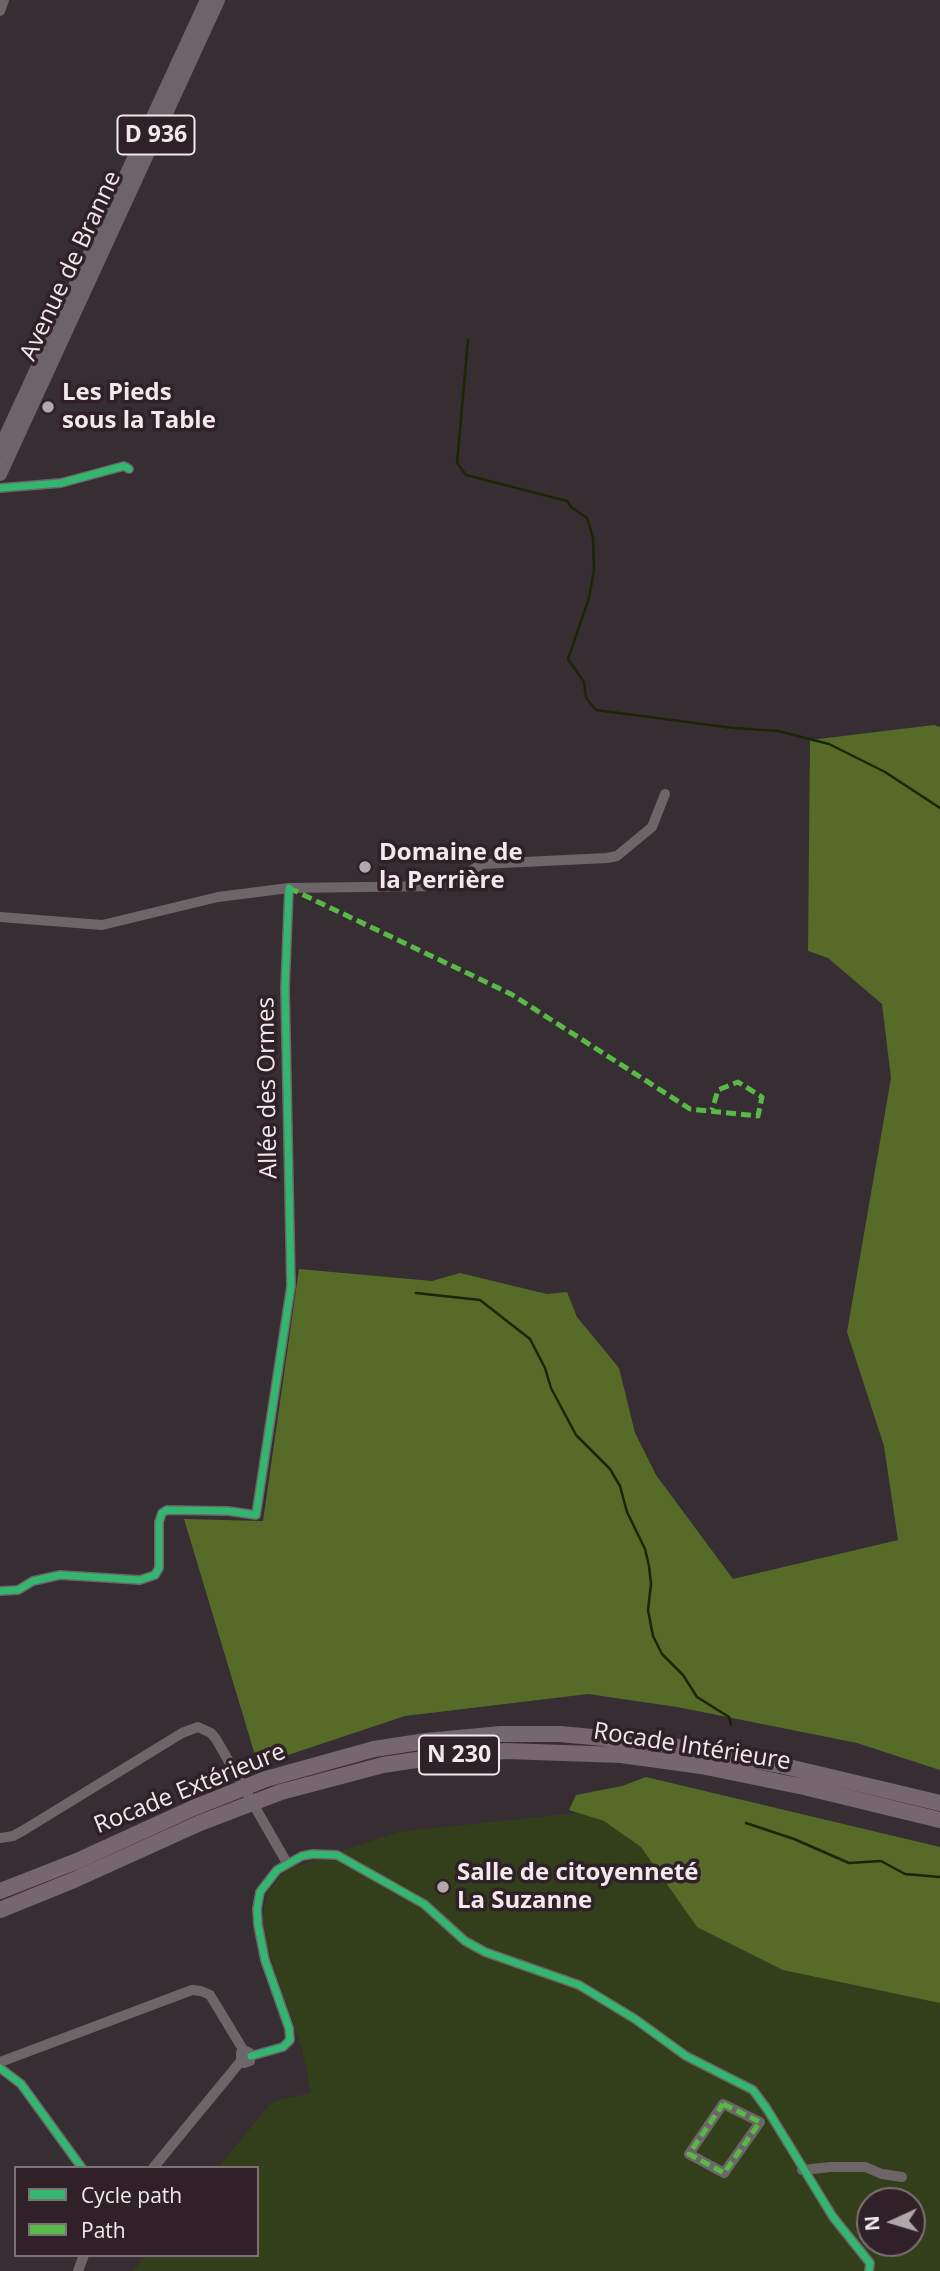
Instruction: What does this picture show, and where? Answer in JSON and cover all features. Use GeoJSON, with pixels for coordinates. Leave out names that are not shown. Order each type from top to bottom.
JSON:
{"type":"FeatureCollection","features":[{"type":"Feature","properties":{"kind":"highway","name":"Rocade Extérieure"},"geometry":{"type":"LineString","coordinates":[[0,1891],[77,1861],[193,1808],[266,1779],[374,1749],[501,1734],[560,1734],[657,1742],[780,1765],[940,1803]]}},
{"type":"Feature","properties":{"kind":"highway","name":"Rocade Intérieure"},"geometry":{"type":"LineString","coordinates":[[0,1910],[211,1819],[281,1792],[383,1765],[436,1757],[506,1751],[621,1755],[701,1766],[791,1784],[940,1820]]}},
{"type":"Feature","properties":{"kind":"main road","name":"Avenue de Branne"},"geometry":{"type":"LineString","coordinates":[[0,449],[207,0]]}},
{"type":"Feature","properties":{"kind":"main road","name":"Avenue de Branne"},"geometry":{"type":"LineString","coordinates":[[0,474],[218,0]]}},
{"type":"Feature","properties":{"kind":"street"},"geometry":{"type":"LineString","coordinates":[[0,11],[4,0]]}},
{"type":"Feature","properties":{"kind":"street"},"geometry":{"type":"LineString","coordinates":[[0,488],[61,482],[124,466],[130,469]]}},
{"type":"Feature","properties":{"kind":"street"},"geometry":{"type":"LineString","coordinates":[[0,916],[102,925],[218,897],[289,888],[440,886],[482,864],[561,862],[617,856],[652,827],[665,794]]}},
{"type":"Feature","properties":{"kind":"street","name":"Allée des Ormes"},"geometry":{"type":"LineString","coordinates":[[0,1591],[18,1590],[33,1581],[60,1575],[141,1580],[155,1576],[159,1568],[159,1522],[162,1513],[167,1510],[228,1511],[256,1516],[291,1286],[285,988],[289,888]]}},
{"type":"Feature","properties":{"kind":"street"},"geometry":{"type":"LineString","coordinates":[[0,1838],[13,1836],[24,1830],[190,1729],[202,1728],[211,1733],[222,1750],[287,1863]]}},
{"type":"Feature","properties":{"kind":"street"},"geometry":{"type":"LineString","coordinates":[[155,2166],[245,2056],[283,2047],[290,2040],[289,2028],[265,1960],[257,1909],[260,1892],[277,1870],[287,1863],[313,1854],[337,1856],[424,1904],[464,1941],[485,1952],[579,1985],[686,2056],[753,2090],[832,2217],[870,2263],[869,2271]]}},
{"type":"Feature","properties":{"kind":"street"},"geometry":{"type":"LineString","coordinates":[[0,2062],[192,1990],[210,1995],[245,2056]]}},
{"type":"Feature","properties":{"kind":"street"},"geometry":{"type":"LineString","coordinates":[[0,2068],[21,2084],[81,2166]]}},
{"type":"Feature","properties":{"kind":"street"},"geometry":{"type":"LineString","coordinates":[[723,2104],[760,2122],[724,2173],[694,2158],[689,2154],[723,2104]]}},
{"type":"Feature","properties":{"kind":"street"},"geometry":{"type":"LineString","coordinates":[[802,2170],[831,2166],[865,2167],[882,2174],[901,2177]]}},
{"type":"Feature","properties":{"kind":"green space"},"geometry":{"type":"Polygon","coordinates":[[[934,725],[940,727],[940,1770],[857,1743],[677,1707],[588,1694],[405,1716],[258,1765],[184,1519],[263,1521],[299,1269],[432,1281],[460,1273],[547,1294],[567,1292],[577,1317],[619,1368],[635,1433],[656,1475],[733,1579],[898,1540],[884,1446],[847,1332],[891,1078],[882,1004],[828,958],[808,951],[810,740],[934,725]]]}},
{"type":"Feature","properties":{"kind":"green space"},"geometry":{"type":"Polygon","coordinates":[[[646,1777],[940,1847],[940,2003],[783,1970],[697,1927],[641,1847],[604,1821],[569,1810],[576,1795],[622,1786],[646,1777]]]}},
{"type":"Feature","properties":{"kind":"green space"},"geometry":{"type":"Polygon","coordinates":[[[585,1812],[940,1880],[940,2271],[133,2271],[144,2257],[259,2257],[259,2166],[220,2166],[269,2105],[278,2100],[311,2093],[302,2049],[265,1941],[262,1917],[268,1892],[281,1875],[291,1868],[398,1832],[585,1812]]]}},
{"type":"Feature","properties":{"kind":"waterway"},"geometry":{"type":"LineString","coordinates":[[468,340],[457,463],[466,475],[567,501],[587,518],[593,538],[594,570],[589,598],[568,659],[584,682],[586,698],[596,710],[733,728],[778,731],[829,744],[885,772],[940,808]]}},
{"type":"Feature","properties":{"kind":"waterway"},"geometry":{"type":"LineString","coordinates":[[416,1293],[480,1300],[530,1339],[545,1368],[551,1388],[576,1435],[610,1469],[620,1486],[627,1512],[645,1549],[651,1584],[648,1610],[653,1636],[662,1654],[683,1675],[697,1697],[729,1717],[731,1725]]}},
{"type":"Feature","properties":{"kind":"waterway"},"geometry":{"type":"LineString","coordinates":[[746,1823],[794,1839],[849,1863],[881,1861],[905,1874],[940,1877]]}},
{"type":"Feature","properties":{"kind":"marked path"},"geometry":{"type":"LineString","coordinates":[[289,888],[511,994],[690,1109],[758,1116],[762,1097],[738,1082],[718,1090],[712,1110]]}},
{"type":"Feature","properties":{"kind":"marked path"},"geometry":{"type":"LineString","coordinates":[[723,2104],[760,2122],[724,2173],[689,2154],[723,2104]]}},
{"type":"Feature","properties":{"kind":"cycle path"},"geometry":{"type":"LineString","coordinates":[[0,488],[61,483],[124,466],[129,469]]}},
{"type":"Feature","properties":{"kind":"cycle path"},"geometry":{"type":"LineString","coordinates":[[0,1591],[18,1590],[33,1581],[60,1575],[140,1580],[155,1575],[159,1568],[159,1522],[162,1513],[167,1510],[228,1511],[256,1515],[291,1286],[285,988],[289,888]]}},
{"type":"Feature","properties":{"kind":"cycle path"},"geometry":{"type":"LineString","coordinates":[[251,2056],[283,2047],[290,2040],[289,2028],[265,1960],[258,1925],[260,1892],[277,1870],[302,1856],[337,1855],[424,1904],[465,1941],[485,1952],[579,1985],[635,2019],[686,2056],[753,2090],[833,2217],[870,2263],[869,2271]]}},
{"type":"Feature","properties":{"kind":"cycle path"},"geometry":{"type":"LineString","coordinates":[[0,2068],[21,2084],[81,2166]]}},
{"type":"Feature","properties":{"kind":"place","name":"Les Pieds sous la Table"},"geometry":{"type":"Point","coordinates":[48,407]}},
{"type":"Feature","properties":{"kind":"place","name":"Domaine de la Perrière"},"geometry":{"type":"Point","coordinates":[365,867]}},
{"type":"Feature","properties":{"kind":"place","name":"Salle de citoyenneté La Suzanne"},"geometry":{"type":"Point","coordinates":[443,1887]}}]}
